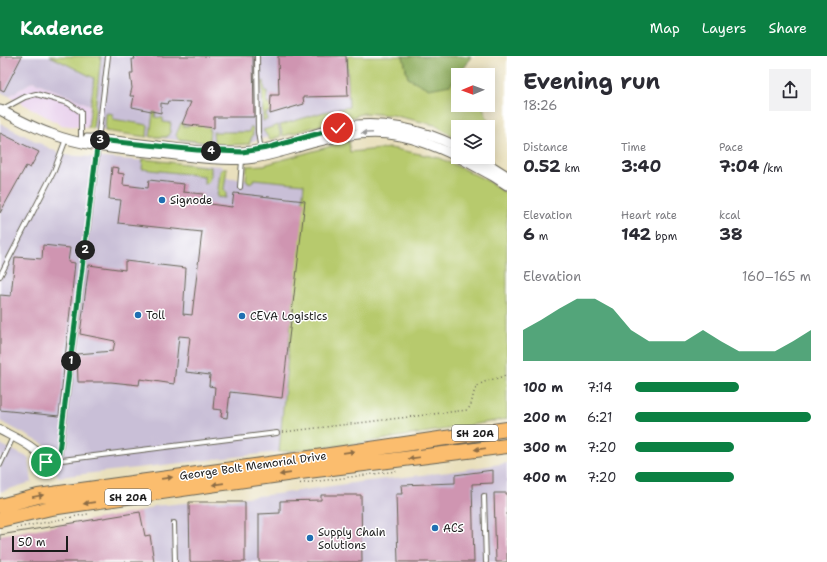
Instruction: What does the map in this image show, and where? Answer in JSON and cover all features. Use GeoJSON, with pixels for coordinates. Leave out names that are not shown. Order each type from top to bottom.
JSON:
{"type":"FeatureCollection","features":[{"type":"Feature","properties":{"kind":"highway","name":"George Bolt Memorial Drive"},"geometry":{"type":"LineString","coordinates":[[0,506],[38,496],[507,429]]}},
{"type":"Feature","properties":{"kind":"highway","name":"George Bolt Memorial Drive"},"geometry":{"type":"LineString","coordinates":[[0,520],[59,507],[300,472],[507,446]]}},
{"type":"Feature","properties":{"kind":"street"},"geometry":{"type":"LineString","coordinates":[[0,110],[49,133],[66,139],[228,160],[242,159],[338,128],[374,125],[412,130],[451,145]]}},
{"type":"Feature","properties":{"kind":"street"},"geometry":{"type":"LineString","coordinates":[[98,143],[218,152],[262,153],[328,139],[370,133],[409,137],[451,154]]}},
{"type":"Feature","properties":{"kind":"street"},"geometry":{"type":"LineString","coordinates":[[471,164],[507,185]]}},
{"type":"Feature","properties":{"kind":"street"},"geometry":{"type":"LineString","coordinates":[[488,164],[507,176]]}},
{"type":"Feature","properties":{"kind":"street"},"geometry":{"type":"LineString","coordinates":[[0,430],[30,446],[38,452],[46,462]]}},
{"type":"Feature","properties":{"kind":"lane"},"geometry":{"type":"LineString","coordinates":[[58,460],[108,56]]}},
{"type":"Feature","properties":{"kind":"lane"},"geometry":{"type":"LineString","coordinates":[[257,56],[258,132],[262,153]]}},
{"type":"Feature","properties":{"kind":"lane"},"geometry":{"type":"LineString","coordinates":[[0,110],[25,97],[36,94],[68,103],[81,112],[81,141]]}},
{"type":"Feature","properties":{"kind":"lane"},"geometry":{"type":"LineString","coordinates":[[0,276],[54,171],[66,139]]}},
{"type":"Feature","properties":{"kind":"lane"},"geometry":{"type":"LineString","coordinates":[[240,187],[242,159]]}},
{"type":"Feature","properties":{"kind":"lane"},"geometry":{"type":"LineString","coordinates":[[46,462],[277,433]]}},
{"type":"Feature","properties":{"kind":"lane"},"geometry":{"type":"LineString","coordinates":[[0,465],[14,437]]}},
{"type":"Feature","properties":{"kind":"lane"},"geometry":{"type":"LineString","coordinates":[[484,496],[486,562]]}},
{"type":"Feature","properties":{"kind":"lane"},"geometry":{"type":"LineString","coordinates":[[174,523],[175,562]]}},
{"type":"Feature","properties":{"kind":"path"},"geometry":{"type":"LineString","coordinates":[[277,433],[420,417],[467,410],[470,407],[474,392],[480,385],[507,374]]}},
{"type":"Feature","properties":{"kind":"path"},"geometry":{"type":"LineString","coordinates":[[290,485],[399,471]]}},
{"type":"Feature","properties":{"kind":"path"},"geometry":{"type":"LineString","coordinates":[[14,528],[93,513]]}},
{"type":"Feature","properties":{"kind":"shaded area"},"geometry":{"type":"Polygon","coordinates":[[[0,56],[50,56],[94,78],[90,105],[33,81],[9,96],[0,92],[0,56]]]}},
{"type":"Feature","properties":{"kind":"shaded area"},"geometry":{"type":"Polygon","coordinates":[[[101,56],[347,56],[350,118],[228,147],[93,129],[101,56]]]}},
{"type":"Feature","properties":{"kind":"shaded area"},"geometry":{"type":"Polygon","coordinates":[[[33,81],[90,105],[88,128],[61,125],[9,96],[33,81]]]}},
{"type":"Feature","properties":{"kind":"shaded area"},"geometry":{"type":"Polygon","coordinates":[[[0,123],[63,155],[222,166],[220,177],[246,179],[247,181],[253,183],[254,179],[304,184],[279,452],[58,477],[47,446],[0,421],[0,123]]]}},
{"type":"Feature","properties":{"kind":"shaded area"},"geometry":{"type":"Polygon","coordinates":[[[0,444],[29,458],[32,482],[0,492],[0,444]]]}},
{"type":"Feature","properties":{"kind":"shaded area"},"geometry":{"type":"Polygon","coordinates":[[[507,463],[507,562],[0,562],[0,535],[140,512],[154,506],[277,494],[507,463]]]}},
{"type":"Feature","properties":{"kind":"green space"},"geometry":{"type":"Polygon","coordinates":[[[50,56],[101,56],[93,129],[88,128],[94,78],[50,56]]]}},
{"type":"Feature","properties":{"kind":"green space"},"geometry":{"type":"Polygon","coordinates":[[[347,56],[403,56],[408,78],[450,85],[451,84],[451,112],[485,112],[488,120],[451,120],[451,135],[435,125],[392,115],[364,113],[283,136],[280,125],[324,112],[349,107],[347,56]]]}},
{"type":"Feature","properties":{"kind":"green space"},"geometry":{"type":"Polygon","coordinates":[[[403,56],[471,56],[464,68],[451,68],[450,85],[429,89],[408,78],[403,56]]]}},
{"type":"Feature","properties":{"kind":"green space"},"geometry":{"type":"Polygon","coordinates":[[[264,81],[265,91],[267,91],[267,104],[271,104],[271,112],[266,113],[267,120],[263,121],[262,82],[264,81]]]}},
{"type":"Feature","properties":{"kind":"green space"},"geometry":{"type":"Polygon","coordinates":[[[153,112],[156,112],[155,117],[163,118],[163,122],[171,123],[170,132],[167,137],[150,137],[153,112]]]}},
{"type":"Feature","properties":{"kind":"green space"},"geometry":{"type":"Polygon","coordinates":[[[106,114],[113,114],[113,119],[148,125],[147,137],[105,131],[106,114]]]}},
{"type":"Feature","properties":{"kind":"green space"},"geometry":{"type":"Polygon","coordinates":[[[184,122],[183,126],[189,126],[189,123],[210,126],[209,143],[178,139],[176,135],[181,123],[184,122]]]}},
{"type":"Feature","properties":{"kind":"green space"},"geometry":{"type":"Polygon","coordinates":[[[278,125],[281,136],[270,140],[263,130],[278,125]]]}},
{"type":"Feature","properties":{"kind":"green space"},"geometry":{"type":"Polygon","coordinates":[[[250,128],[253,128],[253,134],[249,144],[225,145],[214,143],[213,132],[249,132],[250,128]]]}},
{"type":"Feature","properties":{"kind":"green space"},"geometry":{"type":"Polygon","coordinates":[[[349,141],[350,152],[390,148],[440,158],[486,180],[507,194],[507,419],[356,444],[279,452],[304,184],[254,179],[253,183],[248,182],[246,179],[247,166],[264,165],[349,141]]]}},
{"type":"Feature","properties":{"kind":"green space"},"geometry":{"type":"Polygon","coordinates":[[[143,159],[211,167],[211,176],[208,183],[204,184],[204,176],[142,169],[143,159]]]}},
{"type":"Feature","properties":{"kind":"green space"},"geometry":{"type":"Polygon","coordinates":[[[222,168],[227,168],[224,190],[226,192],[226,198],[217,197],[220,172],[222,168]]]}},
{"type":"Feature","properties":{"kind":"building"},"geometry":{"type":"Polygon","coordinates":[[[0,56],[22,56],[4,91],[0,89],[0,56]]]}},
{"type":"Feature","properties":{"kind":"building"},"geometry":{"type":"Polygon","coordinates":[[[134,56],[253,56],[254,117],[214,117],[214,128],[182,124],[191,102],[168,101],[167,104],[161,103],[161,113],[132,107],[134,96],[130,96],[132,88],[130,73],[133,73],[132,59],[135,59],[134,56]]]}},
{"type":"Feature","properties":{"kind":"building"},"geometry":{"type":"Polygon","coordinates":[[[278,56],[346,56],[348,96],[303,97],[304,104],[270,114],[271,95],[279,95],[278,56]]]}},
{"type":"Feature","properties":{"kind":"building"},"geometry":{"type":"Polygon","coordinates":[[[0,133],[39,152],[30,168],[26,166],[0,213],[0,133]]]}},
{"type":"Feature","properties":{"kind":"building"},"geometry":{"type":"Polygon","coordinates":[[[112,167],[119,168],[118,173],[124,174],[123,185],[148,188],[149,180],[184,184],[183,192],[203,194],[202,203],[232,207],[234,193],[305,201],[282,398],[230,392],[227,418],[221,417],[222,410],[213,409],[215,387],[209,386],[210,375],[186,372],[190,337],[179,336],[174,384],[140,379],[139,385],[111,382],[78,382],[77,354],[113,351],[115,341],[80,334],[89,265],[125,270],[125,261],[186,268],[183,314],[192,315],[202,232],[118,223],[121,200],[109,199],[112,167]]]}},
{"type":"Feature","properties":{"kind":"building"},"geometry":{"type":"Polygon","coordinates":[[[43,245],[70,248],[68,262],[75,263],[59,416],[0,410],[0,295],[11,296],[15,257],[42,259],[43,245]]]}},
{"type":"Feature","properties":{"kind":"building","name":"ACS"},"geometry":{"type":"Polygon","coordinates":[[[493,470],[493,483],[472,484],[474,562],[398,562],[396,494],[402,494],[401,485],[455,483],[455,475],[493,470]]]}},
{"type":"Feature","properties":{"kind":"building"},"geometry":{"type":"Polygon","coordinates":[[[494,493],[507,493],[507,562],[496,562],[494,493]]]}},
{"type":"Feature","properties":{"kind":"building","name":"Supply Chain Solutions"},"geometry":{"type":"Polygon","coordinates":[[[321,495],[361,495],[362,562],[259,562],[259,514],[280,513],[280,501],[321,500],[321,495]]]}},
{"type":"Feature","properties":{"kind":"building"},"geometry":{"type":"Polygon","coordinates":[[[189,502],[245,502],[245,562],[190,562],[189,502]]]}},
{"type":"Feature","properties":{"kind":"building"},"geometry":{"type":"Polygon","coordinates":[[[140,512],[145,536],[150,535],[154,562],[0,562],[0,535],[140,512]]]}},
{"type":"Feature","properties":{"kind":"place","name":"Signode"},"geometry":{"type":"Point","coordinates":[162,200]}},
{"type":"Feature","properties":{"kind":"place","name":"Toll"},"geometry":{"type":"Point","coordinates":[138,315]}},
{"type":"Feature","properties":{"kind":"place","name":"CEVA Logistics"},"geometry":{"type":"Point","coordinates":[242,316]}},
{"type":"Feature","properties":{"kind":"place","name":"ACS"},"geometry":{"type":"Point","coordinates":[435,528]}},
{"type":"Feature","properties":{"kind":"place","name":"Supply Chain Solutions"},"geometry":{"type":"Point","coordinates":[310,538]}},
{"type":"Feature","properties":{"kind":"route"},"geometry":{"type":"LineString","coordinates":[[46,462],[58,460],[98,140],[218,152],[242,152],[260,150],[338,128]]}}]}
